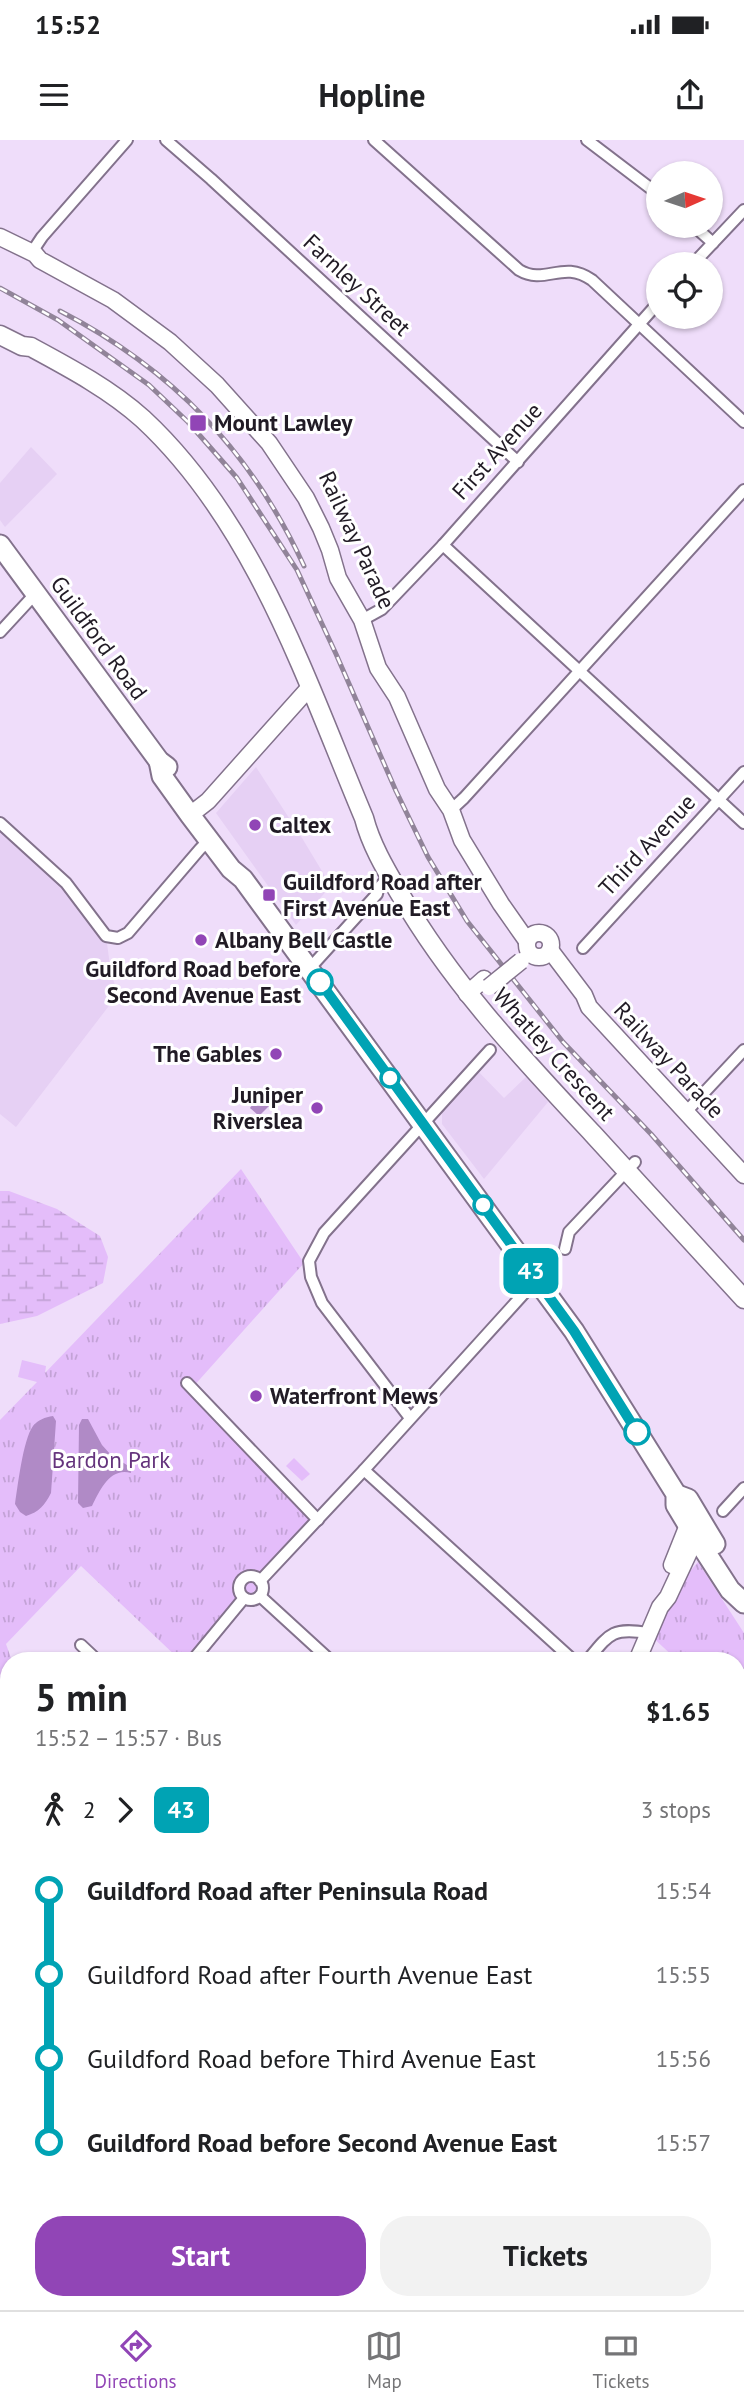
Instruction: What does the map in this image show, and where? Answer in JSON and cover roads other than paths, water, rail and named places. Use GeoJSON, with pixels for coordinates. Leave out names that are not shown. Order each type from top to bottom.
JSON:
{"type":"FeatureCollection","features":[{"type":"Feature","properties":{"kind":"highway","name":"Guildford Road"},"geometry":{"type":"LineString","coordinates":[[0,545],[159,761],[169,769],[194,812],[218,844],[237,863],[243,879],[574,1331],[676,1494],[688,1499],[694,1526]]}},
{"type":"Feature","properties":{"kind":"main road","name":"Whatley Crescent"},"geometry":{"type":"LineString","coordinates":[[0,326],[101,388],[142,419],[195,475],[227,519],[270,599],[369,835],[397,882],[478,990],[744,1299]]}},
{"type":"Feature","properties":{"kind":"main road","name":"Whatley Crescent"},"geometry":{"type":"LineString","coordinates":[[0,335],[22,346],[31,347]]}},
{"type":"Feature","properties":{"kind":"main road","name":"Whatley Crescent"},"geometry":{"type":"LineString","coordinates":[[631,1166],[744,1281]]}},
{"type":"Feature","properties":{"kind":"street"},"geometry":{"type":"LineString","coordinates":[[33,253],[42,237],[127,140]]}},
{"type":"Feature","properties":{"kind":"street","name":"Farnley Street"},"geometry":{"type":"LineString","coordinates":[[166,140],[222,188],[518,462]]}},
{"type":"Feature","properties":{"kind":"street"},"geometry":{"type":"LineString","coordinates":[[374,140],[519,270],[534,276],[573,270],[582,273],[744,422]]}},
{"type":"Feature","properties":{"kind":"street"},"geometry":{"type":"LineString","coordinates":[[587,140],[646,185]]}},
{"type":"Feature","properties":{"kind":"street"},"geometry":{"type":"LineString","coordinates":[[704,252],[744,210]]}},
{"type":"Feature","properties":{"kind":"street","name":"Railway Parade"},"geometry":{"type":"LineString","coordinates":[[0,237],[113,300],[164,337],[217,385],[269,443],[306,498],[326,539],[338,578],[366,618],[378,668],[397,697],[437,789],[454,808],[462,840],[531,950],[555,969],[576,1000],[589,1007],[744,1175]]}},
{"type":"Feature","properties":{"kind":"street"},"geometry":{"type":"LineString","coordinates":[[707,238],[713,243]]}},
{"type":"Feature","properties":{"kind":"street","name":"First Avenue"},"geometry":{"type":"LineString","coordinates":[[366,618],[382,609],[443,545],[646,316]]}},
{"type":"Feature","properties":{"kind":"street"},"geometry":{"type":"LineString","coordinates":[[454,808],[744,490]]}},
{"type":"Feature","properties":{"kind":"street"},"geometry":{"type":"LineString","coordinates":[[443,545],[744,823]]}},
{"type":"Feature","properties":{"kind":"street"},"geometry":{"type":"LineString","coordinates":[[0,632],[36,593]]}},
{"type":"Feature","properties":{"kind":"street"},"geometry":{"type":"LineString","coordinates":[[194,812],[208,801],[309,688]]}},
{"type":"Feature","properties":{"kind":"street","name":"Third Avenue"},"geometry":{"type":"LineString","coordinates":[[583,948],[744,772]]}},
{"type":"Feature","properties":{"kind":"street"},"geometry":{"type":"LineString","coordinates":[[0,823],[66,883],[106,936],[118,938],[128,933],[200,849],[218,844]]}},
{"type":"Feature","properties":{"kind":"street"},"geometry":{"type":"LineString","coordinates":[[310,968],[377,894],[390,889],[397,882]]}},
{"type":"Feature","properties":{"kind":"street"},"geometry":{"type":"LineString","coordinates":[[478,990],[531,950]]}},
{"type":"Feature","properties":{"kind":"street"},"geometry":{"type":"LineString","coordinates":[[410,1418],[322,1303],[311,1277],[309,1261],[324,1233],[490,1050]]}},
{"type":"Feature","properties":{"kind":"street"},"geometry":{"type":"LineString","coordinates":[[686,1112],[744,1050]]}},
{"type":"Feature","properties":{"kind":"street"},"geometry":{"type":"LineString","coordinates":[[565,1250],[569,1232],[631,1166]]}},
{"type":"Feature","properties":{"kind":"street"},"geometry":{"type":"LineString","coordinates":[[260,1581],[537,1279]]}},
{"type":"Feature","properties":{"kind":"street"},"geometry":{"type":"LineString","coordinates":[[187,1383],[318,1520]]}},
{"type":"Feature","properties":{"kind":"street"},"geometry":{"type":"LineString","coordinates":[[364,1470],[564,1652]]}},
{"type":"Feature","properties":{"kind":"street"},"geometry":{"type":"LineString","coordinates":[[723,1511],[744,1489]]}},
{"type":"Feature","properties":{"kind":"street"},"geometry":{"type":"LineString","coordinates":[[641,1652],[660,1607],[668,1597],[694,1526]]}},
{"type":"Feature","properties":{"kind":"street"},"geometry":{"type":"LineString","coordinates":[[250,1577],[260,1581],[263,1590],[261,1596],[251,1600],[244,1598],[240,1592],[241,1582],[250,1577]]}},
{"type":"Feature","properties":{"kind":"street"},"geometry":{"type":"LineString","coordinates":[[261,1596],[321,1652]]}},
{"type":"Feature","properties":{"kind":"street"},"geometry":{"type":"LineString","coordinates":[[199,1652],[244,1598]]}},
{"type":"Feature","properties":{"kind":"street"},"geometry":{"type":"LineString","coordinates":[[595,1652],[612,1634],[626,1629],[648,1633]]}},
{"type":"Feature","properties":{"kind":"street"},"geometry":{"type":"LineString","coordinates":[[81,1646],[88,1652]]}},
{"type":"Feature","properties":{"kind":"railway"},"geometry":{"type":"LineString","coordinates":[[0,288],[58,320],[149,385],[188,422],[237,478],[297,570],[396,791],[428,857],[467,921],[563,1042],[651,1134],[744,1240]]}},
{"type":"Feature","properties":{"kind":"railway"},"geometry":{"type":"LineString","coordinates":[[60,311],[138,359],[204,417],[233,450],[259,486],[283,524],[304,566]]}},
{"type":"Feature","properties":{"kind":"place","name":"Mount Lawley"},"geometry":{"type":"Point","coordinates":[198,423]}},
{"type":"Feature","properties":{"kind":"place","name":"Caltex"},"geometry":{"type":"Point","coordinates":[255,825]}},
{"type":"Feature","properties":{"kind":"place","name":"Guildford Road after First Avenue East"},"geometry":{"type":"Point","coordinates":[269,895]}},
{"type":"Feature","properties":{"kind":"place","name":"Albany Bell Castle"},"geometry":{"type":"Point","coordinates":[201,940]}},
{"type":"Feature","properties":{"kind":"place","name":"Guildford Road before Second Avenue East"},"geometry":{"type":"Point","coordinates":[320,982]}},
{"type":"Feature","properties":{"kind":"place","name":"The Gables"},"geometry":{"type":"Point","coordinates":[276,1054]}},
{"type":"Feature","properties":{"kind":"place","name":"Juniper Riverslea"},"geometry":{"type":"Point","coordinates":[317,1108]}},
{"type":"Feature","properties":{"kind":"place","name":"Waterfront Mews"},"geometry":{"type":"Point","coordinates":[256,1396]}},
{"type":"Feature","properties":{"kind":"park label","name":"Bardon Park"},"geometry":{"type":"Point","coordinates":[111,1460]}}]}
